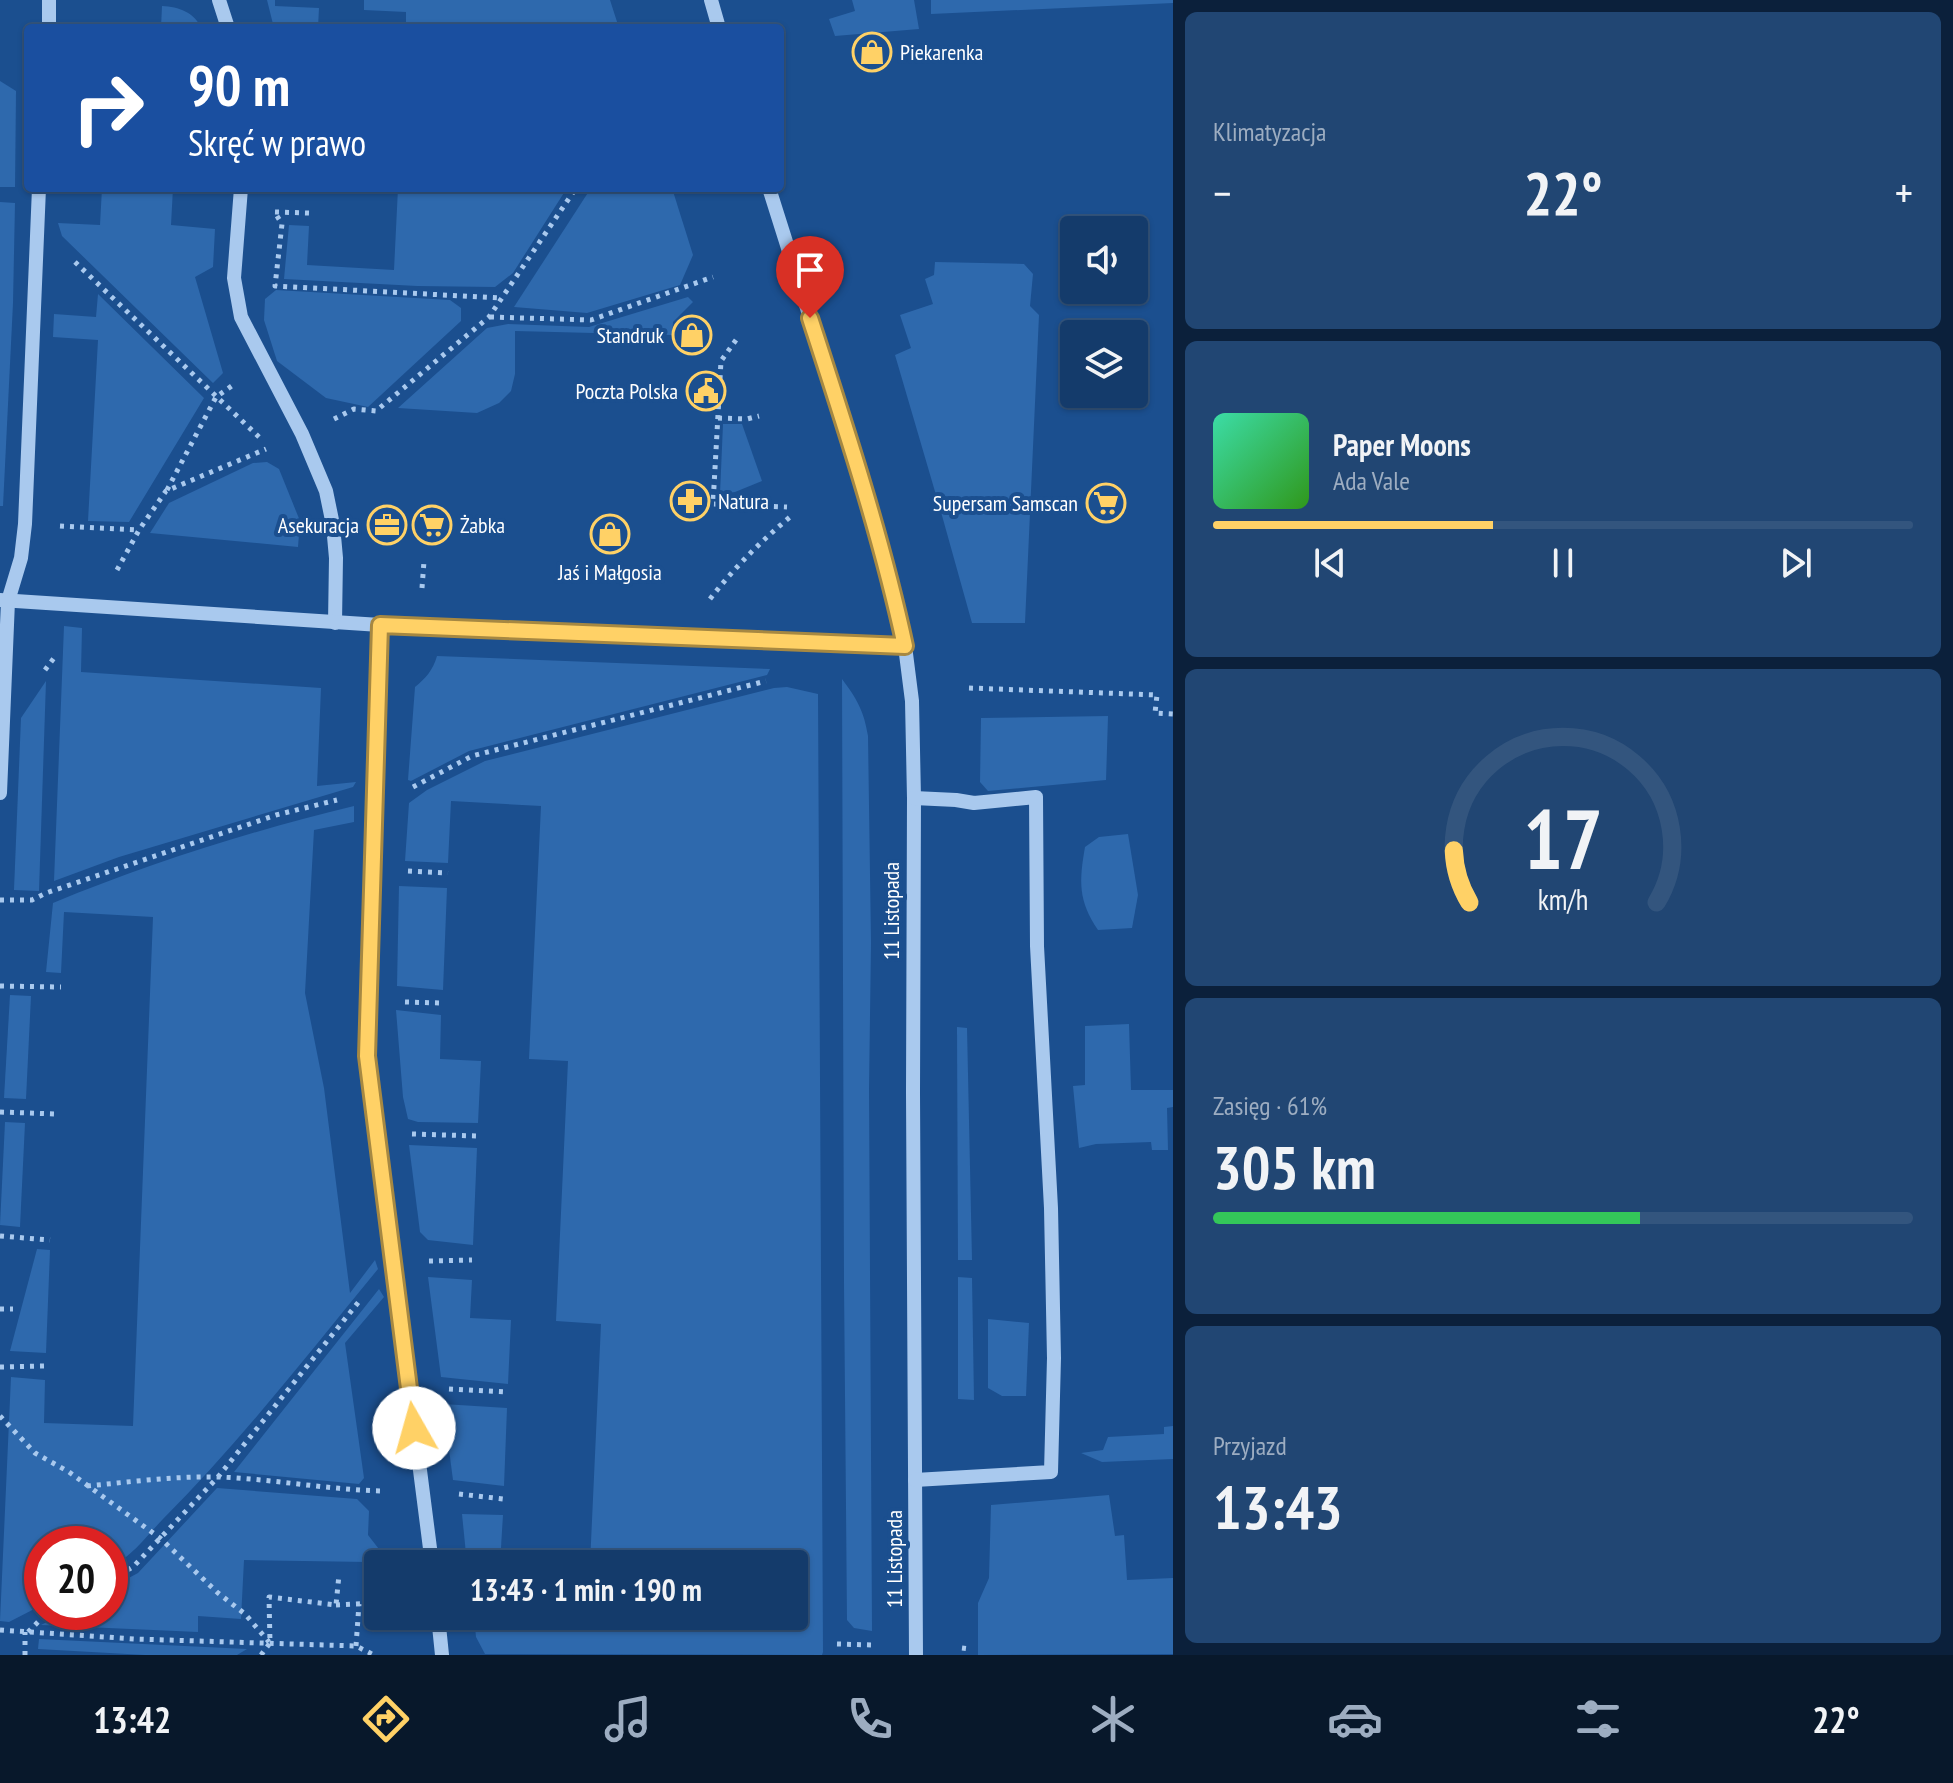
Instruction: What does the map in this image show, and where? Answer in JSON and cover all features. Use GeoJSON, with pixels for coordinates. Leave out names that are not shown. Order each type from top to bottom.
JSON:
{"type":"FeatureCollection","features":[{"type":"Feature","properties":{"kind":"street"},"geometry":{"type":"LineString","coordinates":[[49,0],[49,24]]}},
{"type":"Feature","properties":{"kind":"street"},"geometry":{"type":"LineString","coordinates":[[219,0],[227,24]]}},
{"type":"Feature","properties":{"kind":"street"},"geometry":{"type":"LineString","coordinates":[[711,0],[718,24]]}},
{"type":"Feature","properties":{"kind":"street"},"geometry":{"type":"LineString","coordinates":[[0,793],[4,600],[21,558],[25,524],[39,192]]}},
{"type":"Feature","properties":{"kind":"street"},"geometry":{"type":"LineString","coordinates":[[241,192],[234,278],[241,317],[302,434],[326,491],[336,558],[335,623]]}},
{"type":"Feature","properties":{"kind":"street","name":"11 Listopada"},"geometry":{"type":"LineString","coordinates":[[770,192],[895,598],[912,701],[916,1655]]}},
{"type":"Feature","properties":{"kind":"street"},"geometry":{"type":"LineString","coordinates":[[4,600],[335,623],[905,646]]}},
{"type":"Feature","properties":{"kind":"street"},"geometry":{"type":"LineString","coordinates":[[380,625],[367,1056],[430,1550]]}},
{"type":"Feature","properties":{"kind":"street"},"geometry":{"type":"LineString","coordinates":[[914,798],[974,803],[1036,797],[1037,946],[1051,1208],[1054,1358],[1051,1472],[915,1480]]}},
{"type":"Feature","properties":{"kind":"street"},"geometry":{"type":"LineString","coordinates":[[439,1630],[442,1655]]}},
{"type":"Feature","properties":{"kind":"path"},"geometry":{"type":"LineString","coordinates":[[302,434],[354,409],[376,411],[489,317],[573,192]]}},
{"type":"Feature","properties":{"kind":"path"},"geometry":{"type":"LineString","coordinates":[[275,200],[274,212],[282,224],[275,286]]}},
{"type":"Feature","properties":{"kind":"path"},"geometry":{"type":"LineString","coordinates":[[274,212],[309,213]]}},
{"type":"Feature","properties":{"kind":"path"},"geometry":{"type":"LineString","coordinates":[[37,223],[270,448],[166,491]]}},
{"type":"Feature","properties":{"kind":"path"},"geometry":{"type":"LineString","coordinates":[[489,317],[591,320],[713,277]]}},
{"type":"Feature","properties":{"kind":"path"},"geometry":{"type":"LineString","coordinates":[[234,278],[275,286],[501,298]]}},
{"type":"Feature","properties":{"kind":"path"},"geometry":{"type":"LineString","coordinates":[[736,340],[721,361],[713,504],[787,507]]}},
{"type":"Feature","properties":{"kind":"path"},"geometry":{"type":"LineString","coordinates":[[114,576],[139,530],[166,491],[216,397],[240,380]]}},
{"type":"Feature","properties":{"kind":"path"},"geometry":{"type":"LineString","coordinates":[[718,418],[747,419],[759,416]]}},
{"type":"Feature","properties":{"kind":"path"},"geometry":{"type":"LineString","coordinates":[[706,605],[729,574],[790,517]]}},
{"type":"Feature","properties":{"kind":"path"},"geometry":{"type":"LineString","coordinates":[[25,524],[139,530]]}},
{"type":"Feature","properties":{"kind":"path"},"geometry":{"type":"LineString","coordinates":[[969,688],[1157,695],[1155,713],[1173,714]]}},
{"type":"Feature","properties":{"kind":"path"},"geometry":{"type":"LineString","coordinates":[[395,870],[448,873]]}},
{"type":"Feature","properties":{"kind":"path"},"geometry":{"type":"LineString","coordinates":[[0,986],[61,987]]}},
{"type":"Feature","properties":{"kind":"path"},"geometry":{"type":"LineString","coordinates":[[402,1002],[442,1003]]}},
{"type":"Feature","properties":{"kind":"path"},"geometry":{"type":"LineString","coordinates":[[0,1112],[56,1114]]}},
{"type":"Feature","properties":{"kind":"path"},"geometry":{"type":"LineString","coordinates":[[403,1134],[478,1136]]}},
{"type":"Feature","properties":{"kind":"path"},"geometry":{"type":"LineString","coordinates":[[0,1236],[50,1240]]}},
{"type":"Feature","properties":{"kind":"path"},"geometry":{"type":"LineString","coordinates":[[128,1570],[218,1477],[378,1278],[419,1261],[472,1260]]}},
{"type":"Feature","properties":{"kind":"path"},"geometry":{"type":"LineString","coordinates":[[0,1309],[13,1309]]}},
{"type":"Feature","properties":{"kind":"path"},"geometry":{"type":"LineString","coordinates":[[0,1367],[45,1366]]}},
{"type":"Feature","properties":{"kind":"path"},"geometry":{"type":"LineString","coordinates":[[436,1388],[508,1392]]}},
{"type":"Feature","properties":{"kind":"path"},"geometry":{"type":"LineString","coordinates":[[0,1416],[35,1453],[69,1472],[160,1538],[245,1614],[270,1643]]}},
{"type":"Feature","properties":{"kind":"path"},"geometry":{"type":"LineString","coordinates":[[87,1486],[218,1477],[360,1490],[450,1492],[503,1499]]}},
{"type":"Feature","properties":{"kind":"path"},"geometry":{"type":"LineString","coordinates":[[336,1605],[339,1575]]}},
{"type":"Feature","properties":{"kind":"path"},"geometry":{"type":"LineString","coordinates":[[261,1655],[270,1643],[269,1597],[336,1605],[364,1604]]}},
{"type":"Feature","properties":{"kind":"path"},"geometry":{"type":"LineString","coordinates":[[356,1646],[359,1604]]}},
{"type":"Feature","properties":{"kind":"path"},"geometry":{"type":"LineString","coordinates":[[0,1630],[135,1639],[356,1646],[374,1655]]}},
{"type":"Feature","properties":{"kind":"path"},"geometry":{"type":"LineString","coordinates":[[25,1655],[27,1632]]}},
{"type":"Feature","properties":{"kind":"path"},"geometry":{"type":"LineString","coordinates":[[837,1644],[873,1645]]}},
{"type":"Feature","properties":{"kind":"path"},"geometry":{"type":"LineString","coordinates":[[962,1648],[970,1649]]}},
{"type":"Feature","properties":{"kind":"shaded area"},"geometry":{"type":"Polygon","coordinates":[[[267,0],[275,0],[275,6],[319,8],[318,24],[273,24],[267,0]]]}},
{"type":"Feature","properties":{"kind":"shaded area"},"geometry":{"type":"Polygon","coordinates":[[[364,0],[610,0],[618,24],[406,24],[406,12],[364,10],[364,0]]]}},
{"type":"Feature","properties":{"kind":"shaded area"},"geometry":{"type":"Polygon","coordinates":[[[852,0],[914,0],[919,29],[835,36],[829,19],[855,11],[852,0]]]}},
{"type":"Feature","properties":{"kind":"shaded area"},"geometry":{"type":"Polygon","coordinates":[[[931,0],[1173,0],[1173,3],[931,14],[931,0]]]}},
{"type":"Feature","properties":{"kind":"shaded area"},"geometry":{"type":"Polygon","coordinates":[[[162,6],[185,11],[198,24],[161,24],[162,6]]]}},
{"type":"Feature","properties":{"kind":"shaded area"},"geometry":{"type":"Polygon","coordinates":[[[0,81],[16,91],[15,187],[0,187],[0,81]]]}},
{"type":"Feature","properties":{"kind":"shaded area"},"geometry":{"type":"Polygon","coordinates":[[[102,192],[173,192],[171,225],[215,229],[213,267],[195,277],[223,373],[213,383],[62,236],[58,223],[100,225],[102,192]]]}},
{"type":"Feature","properties":{"kind":"shaded area"},"geometry":{"type":"Polygon","coordinates":[[[398,192],[564,192],[513,273],[495,287],[284,279],[289,225],[309,226],[307,265],[394,270],[398,192]]]}},
{"type":"Feature","properties":{"kind":"shaded area"},"geometry":{"type":"Polygon","coordinates":[[[588,192],[673,192],[693,255],[680,285],[587,313],[514,307],[588,192]]]}},
{"type":"Feature","properties":{"kind":"shaded area"},"geometry":{"type":"Polygon","coordinates":[[[0,202],[15,203],[3,506],[0,506],[0,202]]]}},
{"type":"Feature","properties":{"kind":"shaded area"},"geometry":{"type":"Polygon","coordinates":[[[935,262],[1024,264],[1033,274],[1030,306],[1039,315],[1025,623],[972,623],[895,355],[911,348],[900,315],[933,304],[925,279],[934,275],[935,262]]]}},
{"type":"Feature","properties":{"kind":"shaded area"},"geometry":{"type":"Polygon","coordinates":[[[276,290],[450,300],[461,308],[461,321],[368,407],[326,398],[277,361],[264,320],[265,299],[276,290]]]}},
{"type":"Feature","properties":{"kind":"shaded area"},"geometry":{"type":"Polygon","coordinates":[[[98,294],[204,398],[129,522],[88,521],[98,340],[53,337],[54,314],[96,317],[98,294]]]}},
{"type":"Feature","properties":{"kind":"shaded area"},"geometry":{"type":"Polygon","coordinates":[[[688,297],[693,302],[673,322],[672,335],[515,331],[515,374],[511,391],[499,403],[477,413],[398,408],[487,328],[508,324],[589,327],[688,297]]]}},
{"type":"Feature","properties":{"kind":"shaded area"},"geometry":{"type":"Polygon","coordinates":[[[723,424],[742,424],[762,481],[735,492],[720,494],[723,424]]]}},
{"type":"Feature","properties":{"kind":"shaded area"},"geometry":{"type":"Polygon","coordinates":[[[267,462],[279,469],[300,521],[298,547],[150,533],[169,503],[253,463],[267,462]]]}},
{"type":"Feature","properties":{"kind":"shaded area"},"geometry":{"type":"Polygon","coordinates":[[[64,626],[82,628],[81,672],[321,688],[317,786],[356,782],[353,787],[119,857],[54,881],[64,626]]]}},
{"type":"Feature","properties":{"kind":"shaded area"},"geometry":{"type":"Polygon","coordinates":[[[437,656],[770,669],[767,675],[469,751],[411,781],[408,780],[415,687],[429,673],[437,656]]]}},
{"type":"Feature","properties":{"kind":"shaded area"},"geometry":{"type":"Polygon","coordinates":[[[842,679],[859,706],[868,736],[872,1631],[854,1628],[847,1620],[842,679]]]}},
{"type":"Feature","properties":{"kind":"shaded area"},"geometry":{"type":"Polygon","coordinates":[[[46,681],[39,891],[14,890],[21,718],[46,681]]]}},
{"type":"Feature","properties":{"kind":"shaded area"},"geometry":{"type":"Polygon","coordinates":[[[787,687],[818,694],[823,1652],[822,1655],[485,1654],[475,1630],[808,1630],[808,1550],[591,1550],[601,1324],[556,1321],[568,1061],[529,1059],[541,806],[451,801],[448,863],[405,861],[409,803],[427,790],[485,761],[787,687]]]}},
{"type":"Feature","properties":{"kind":"shaded area"},"geometry":{"type":"Polygon","coordinates":[[[1108,716],[1106,780],[988,791],[980,782],[981,718],[1108,716]]]}},
{"type":"Feature","properties":{"kind":"shaded area"},"geometry":{"type":"Polygon","coordinates":[[[354,806],[354,822],[314,830],[305,993],[324,1088],[350,1293],[375,1260],[378,1269],[247,1428],[128,1555],[128,1526],[24,1526],[24,1614],[9,1622],[0,1621],[11,1377],[45,1380],[44,1423],[133,1426],[153,917],[64,912],[61,973],[46,972],[53,903],[126,874],[277,826],[354,806]]]}},
{"type":"Feature","properties":{"kind":"shaded area"},"geometry":{"type":"Polygon","coordinates":[[[1128,834],[1138,895],[1132,928],[1098,930],[1087,910],[1082,890],[1085,847],[1099,837],[1128,834]]]}},
{"type":"Feature","properties":{"kind":"shaded area"},"geometry":{"type":"Polygon","coordinates":[[[399,886],[447,888],[443,990],[397,986],[399,886]]]}},
{"type":"Feature","properties":{"kind":"shaded area"},"geometry":{"type":"Polygon","coordinates":[[[10,995],[31,996],[26,1099],[4,1098],[10,995]]]}},
{"type":"Feature","properties":{"kind":"shaded area"},"geometry":{"type":"Polygon","coordinates":[[[396,1010],[441,1015],[440,1059],[481,1061],[478,1123],[418,1122],[408,1119],[403,1097],[396,1010]]]}},
{"type":"Feature","properties":{"kind":"shaded area"},"geometry":{"type":"Polygon","coordinates":[[[1129,1024],[1131,1090],[1173,1090],[1173,1107],[1167,1108],[1168,1150],[1152,1150],[1151,1142],[1096,1144],[1079,1148],[1073,1086],[1085,1085],[1085,1026],[1129,1024]]]}},
{"type":"Feature","properties":{"kind":"shaded area"},"geometry":{"type":"Polygon","coordinates":[[[957,1027],[967,1028],[972,1260],[958,1260],[957,1027]]]}},
{"type":"Feature","properties":{"kind":"shaded area"},"geometry":{"type":"Polygon","coordinates":[[[5,1122],[25,1123],[20,1227],[0,1225],[5,1122]]]}},
{"type":"Feature","properties":{"kind":"shaded area"},"geometry":{"type":"Polygon","coordinates":[[[409,1145],[477,1148],[473,1245],[428,1240],[420,1232],[409,1145]]]}},
{"type":"Feature","properties":{"kind":"shaded area"},"geometry":{"type":"Polygon","coordinates":[[[37,1249],[50,1250],[46,1353],[10,1351],[37,1249]]]}},
{"type":"Feature","properties":{"kind":"shaded area"},"geometry":{"type":"Polygon","coordinates":[[[428,1277],[472,1280],[470,1318],[511,1320],[508,1384],[441,1377],[428,1277]]]}},
{"type":"Feature","properties":{"kind":"shaded area"},"geometry":{"type":"Polygon","coordinates":[[[958,1277],[972,1278],[974,1400],[958,1399],[958,1277]]]}},
{"type":"Feature","properties":{"kind":"shaded area"},"geometry":{"type":"Polygon","coordinates":[[[379,1289],[384,1297],[345,1343],[364,1478],[359,1484],[234,1472],[379,1289]]]}},
{"type":"Feature","properties":{"kind":"shaded area"},"geometry":{"type":"Polygon","coordinates":[[[988,1319],[1029,1323],[1026,1396],[1002,1396],[988,1388],[988,1319]]]}},
{"type":"Feature","properties":{"kind":"shaded area"},"geometry":{"type":"Polygon","coordinates":[[[443,1404],[507,1408],[504,1486],[453,1480],[443,1404]]]}},
{"type":"Feature","properties":{"kind":"shaded area"},"geometry":{"type":"Polygon","coordinates":[[[1173,1426],[1173,1459],[1102,1462],[1081,1453],[1103,1450],[1108,1437],[1164,1434],[1164,1427],[1173,1426]]]}},
{"type":"Feature","properties":{"kind":"shaded area"},"geometry":{"type":"Polygon","coordinates":[[[217,1488],[357,1499],[369,1511],[368,1535],[380,1550],[364,1550],[364,1562],[244,1560],[241,1619],[198,1616],[198,1632],[128,1629],[128,1578],[138,1573],[217,1488]]]}},
{"type":"Feature","properties":{"kind":"shaded area"},"geometry":{"type":"Polygon","coordinates":[[[1109,1495],[1115,1536],[1124,1535],[1127,1580],[1173,1578],[1173,1654],[978,1655],[978,1603],[989,1578],[991,1505],[1109,1495]]]}},
{"type":"Feature","properties":{"kind":"shaded area"},"geometry":{"type":"Polygon","coordinates":[[[462,1514],[503,1515],[501,1550],[466,1550],[462,1514]]]}},
{"type":"Feature","properties":{"kind":"shaded area"},"geometry":{"type":"Polygon","coordinates":[[[39,1639],[247,1649],[237,1655],[145,1655],[38,1649],[39,1639]]]}},
{"type":"Feature","properties":{"kind":"place","name":"Piekarenka"},"geometry":{"type":"Point","coordinates":[872,52]}},
{"type":"Feature","properties":{"kind":"place","name":"Standruk"},"geometry":{"type":"Point","coordinates":[692,335]}},
{"type":"Feature","properties":{"kind":"place","name":"Poczta Polska"},"geometry":{"type":"Point","coordinates":[706,391]}},
{"type":"Feature","properties":{"kind":"place","name":"Natura"},"geometry":{"type":"Point","coordinates":[690,501]}},
{"type":"Feature","properties":{"kind":"place","name":"Supersam Samscan"},"geometry":{"type":"Point","coordinates":[1106,503]}},
{"type":"Feature","properties":{"kind":"place","name":"Asekuracja"},"geometry":{"type":"Point","coordinates":[387,525]}},
{"type":"Feature","properties":{"kind":"place","name":"Żabka"},"geometry":{"type":"Point","coordinates":[432,525]}},
{"type":"Feature","properties":{"kind":"place","name":"Jaś i Małgosia"},"geometry":{"type":"Point","coordinates":[610,534]}},
{"type":"Feature","properties":{"kind":"route"},"geometry":{"type":"LineString","coordinates":[[414,1428],[367,1056],[380,625],[905,646],[895,598],[810,318]]}}]}
